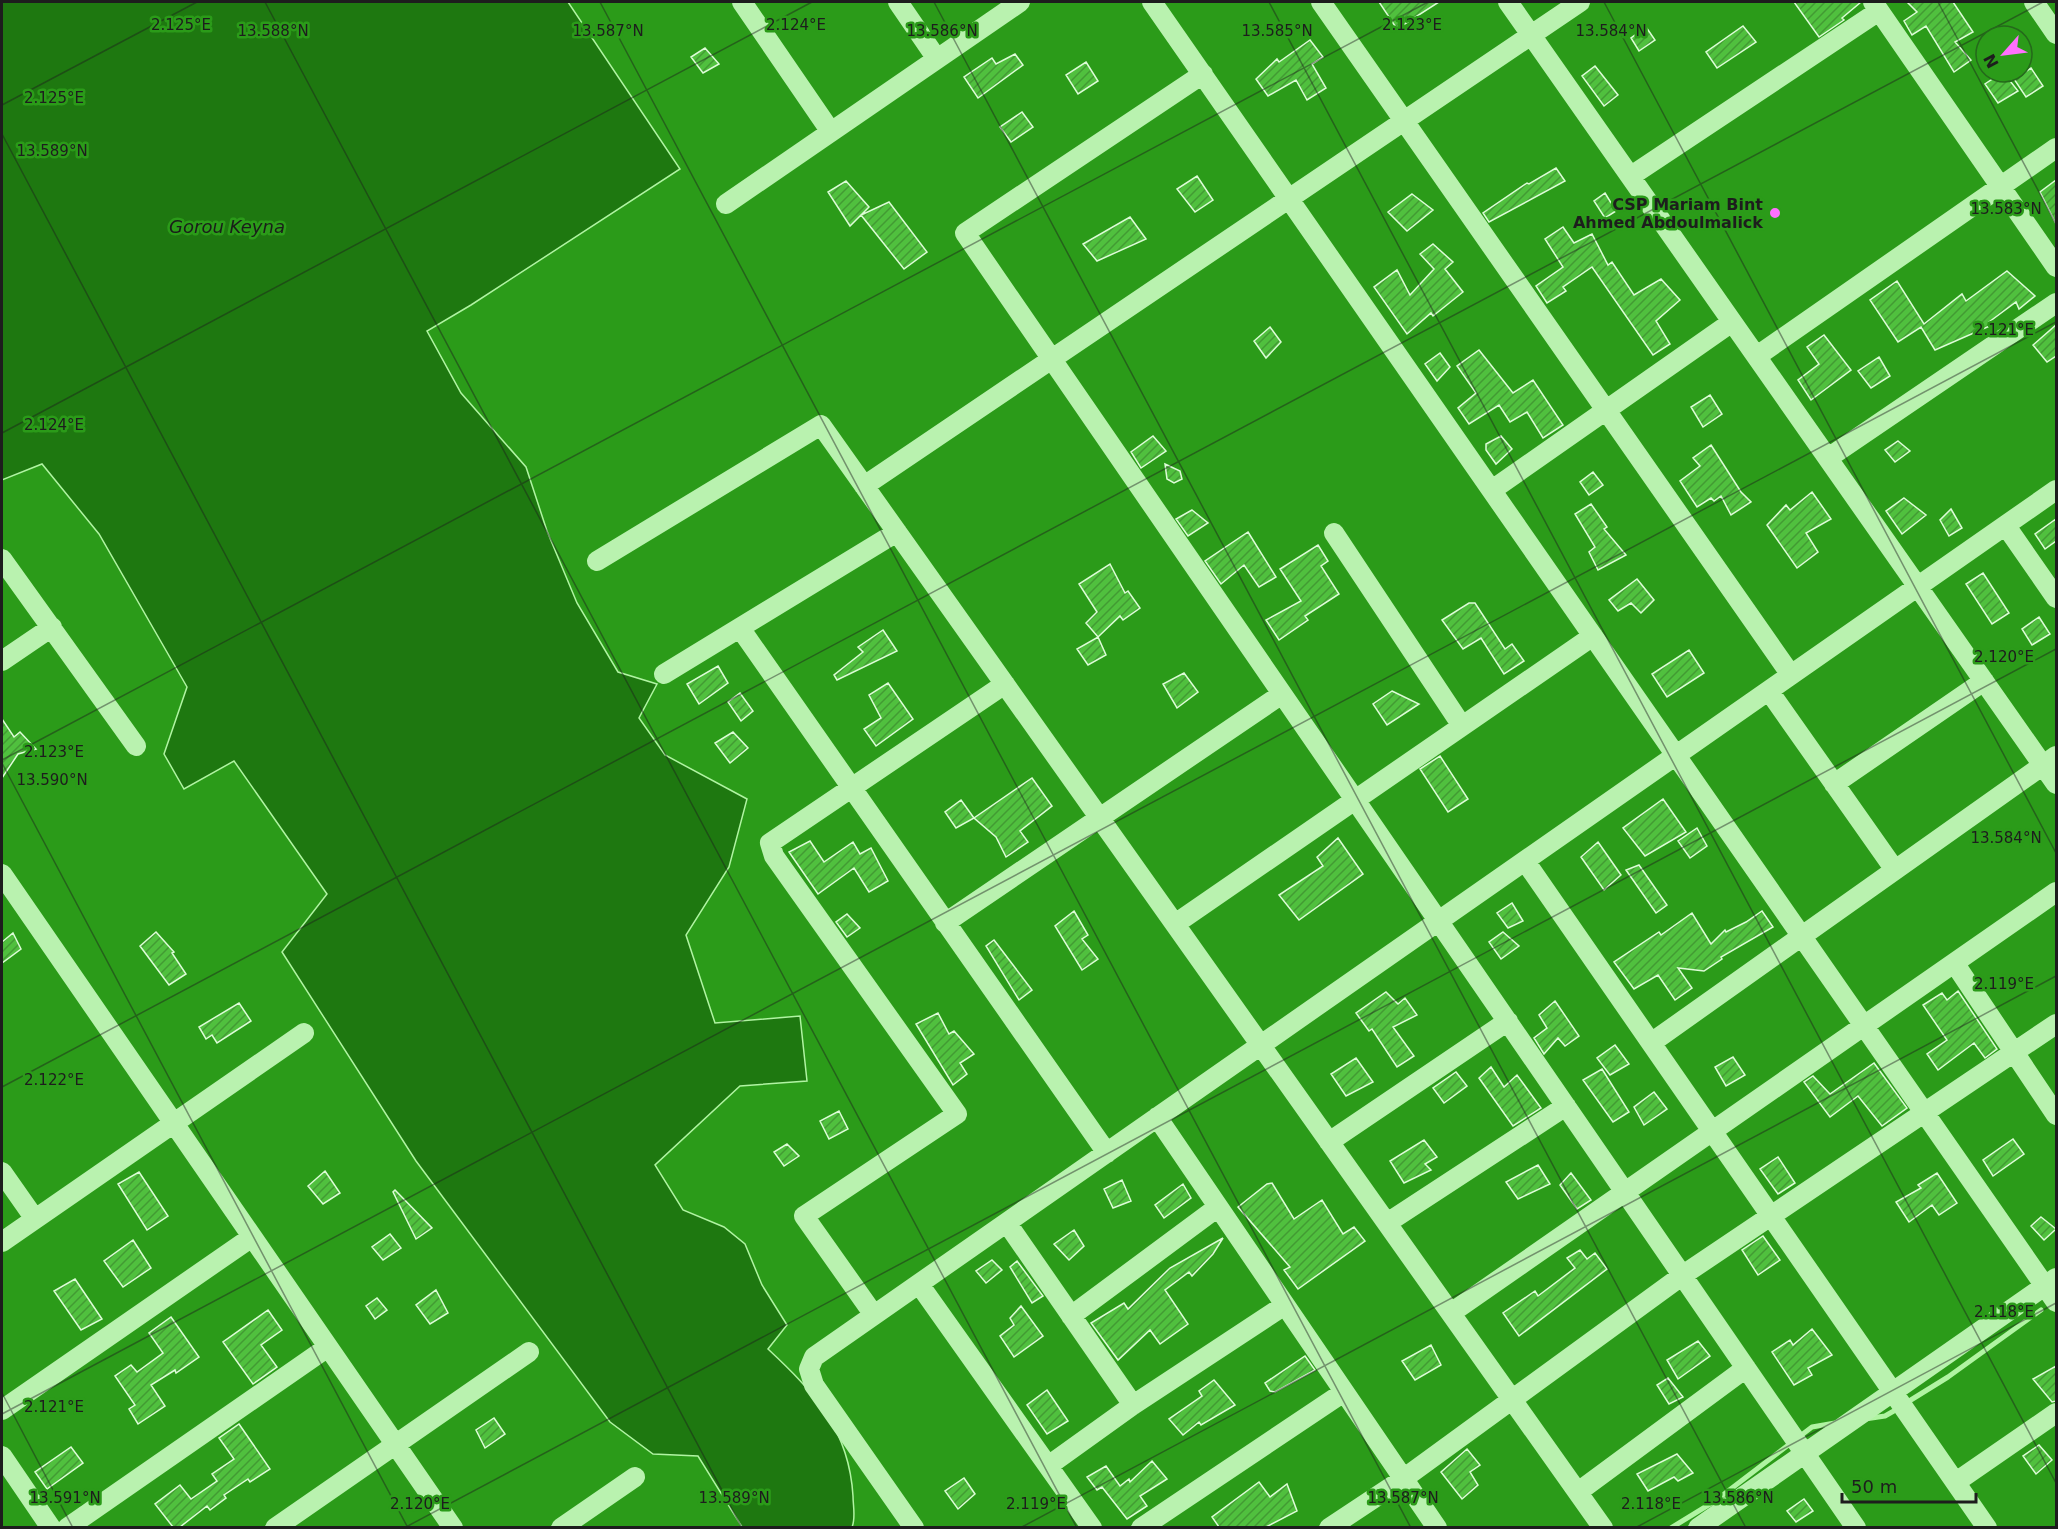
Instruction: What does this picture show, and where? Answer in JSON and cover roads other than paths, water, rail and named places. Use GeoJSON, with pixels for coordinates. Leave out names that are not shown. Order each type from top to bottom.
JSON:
{"type":"FeatureCollection","features":[{"type":"Feature","properties":{"kind":"street"},"geometry":{"type":"LineString","coordinates":[[742,2],[831,132]]}},
{"type":"Feature","properties":{"kind":"street"},"geometry":{"type":"LineString","coordinates":[[898,2],[937,59]]}},
{"type":"Feature","properties":{"kind":"street"},"geometry":{"type":"LineString","coordinates":[[726,204],[1020,2]]}},
{"type":"Feature","properties":{"kind":"street"},"geometry":{"type":"LineString","coordinates":[[1152,2],[1926,1114],[2051,1282],[2056,1302]]}},
{"type":"Feature","properties":{"kind":"street"},"geometry":{"type":"LineString","coordinates":[[1321,2],[1791,675]]}},
{"type":"Feature","properties":{"kind":"street"},"geometry":{"type":"LineString","coordinates":[[1508,2],[1984,681],[2050,761],[2056,784]]}},
{"type":"Feature","properties":{"kind":"street"},"geometry":{"type":"LineString","coordinates":[[864,486],[1580,2]]}},
{"type":"Feature","properties":{"kind":"street"},"geometry":{"type":"LineString","coordinates":[[2034,2],[2056,34]]}},
{"type":"Feature","properties":{"kind":"street"},"geometry":{"type":"LineString","coordinates":[[1631,176],[1876,6],[2056,267]]}},
{"type":"Feature","properties":{"kind":"street"},"geometry":{"type":"LineString","coordinates":[[1203,74],[965,233],[1856,1527]]}},
{"type":"Feature","properties":{"kind":"street"},"geometry":{"type":"LineString","coordinates":[[1757,356],[2056,148]]}},
{"type":"Feature","properties":{"kind":"street"},"geometry":{"type":"LineString","coordinates":[[1828,458],[2056,303]]}},
{"type":"Feature","properties":{"kind":"street"},"geometry":{"type":"LineString","coordinates":[[1492,490],[1732,322]]}},
{"type":"Feature","properties":{"kind":"street"},"geometry":{"type":"LineString","coordinates":[[597,561],[821,425],[1603,1527]]}},
{"type":"Feature","properties":{"kind":"street"},"geometry":{"type":"LineString","coordinates":[[914,1527],[814,1385],[809,1369],[814,1357],[2056,490]]}},
{"type":"Feature","properties":{"kind":"street"},"geometry":{"type":"LineString","coordinates":[[2006,525],[2056,598]]}},
{"type":"Feature","properties":{"kind":"street"},"geometry":{"type":"LineString","coordinates":[[664,674],[897,532]]}},
{"type":"Feature","properties":{"kind":"street"},"geometry":{"type":"LineString","coordinates":[[1334,532],[1462,726]]}},
{"type":"Feature","properties":{"kind":"street"},"geometry":{"type":"LineString","coordinates":[[2,559],[136,746]]}},
{"type":"Feature","properties":{"kind":"street"},"geometry":{"type":"LineString","coordinates":[[2,661],[52,627]]}},
{"type":"Feature","properties":{"kind":"street"},"geometry":{"type":"LineString","coordinates":[[740,628],[850,789],[1107,1153]]}},
{"type":"Feature","properties":{"kind":"street"},"geometry":{"type":"LineString","coordinates":[[1175,924],[1593,636]]}},
{"type":"Feature","properties":{"kind":"street"},"geometry":{"type":"LineString","coordinates":[[1833,784],[1984,681]]}},
{"type":"Feature","properties":{"kind":"street"},"geometry":{"type":"LineString","coordinates":[[874,1315],[804,1216],[957,1114],[770,849],[770,843],[1005,684]]}},
{"type":"Feature","properties":{"kind":"street"},"geometry":{"type":"LineString","coordinates":[[1769,691],[1895,870]]}},
{"type":"Feature","properties":{"kind":"street"},"geometry":{"type":"LineString","coordinates":[[945,923],[1282,694]]}},
{"type":"Feature","properties":{"kind":"street"},"geometry":{"type":"LineString","coordinates":[[1651,1043],[2050,761]]}},
{"type":"Feature","properties":{"kind":"street"},"geometry":{"type":"LineString","coordinates":[[1525,861],[1987,1527]]}},
{"type":"Feature","properties":{"kind":"street"},"geometry":{"type":"LineString","coordinates":[[2,874],[453,1527]]}},
{"type":"Feature","properties":{"kind":"street"},"geometry":{"type":"LineString","coordinates":[[1450,1313],[2056,892]]}},
{"type":"Feature","properties":{"kind":"street"},"geometry":{"type":"LineString","coordinates":[[1955,964],[2056,1115]]}},
{"type":"Feature","properties":{"kind":"street"},"geometry":{"type":"LineString","coordinates":[[1329,1142],[1508,1021]]}},
{"type":"Feature","properties":{"kind":"street"},"geometry":{"type":"LineString","coordinates":[[1329,1527],[1403,1479],[1683,1275],[1772,1218],[2056,1024]]}},
{"type":"Feature","properties":{"kind":"street"},"geometry":{"type":"LineString","coordinates":[[2,1242],[304,1033]]}},
{"type":"Feature","properties":{"kind":"street"},"geometry":{"type":"LineString","coordinates":[[1387,1223],[1566,1106]]}},
{"type":"Feature","properties":{"kind":"street"},"geometry":{"type":"LineString","coordinates":[[1157,1117],[1437,1527]]}},
{"type":"Feature","properties":{"kind":"street"},"geometry":{"type":"LineString","coordinates":[[2,1172],[34,1220]]}},
{"type":"Feature","properties":{"kind":"street"},"geometry":{"type":"LineString","coordinates":[[1071,1316],[1218,1207]]}},
{"type":"Feature","properties":{"kind":"street"},"geometry":{"type":"LineString","coordinates":[[1007,1222],[1132,1405]]}},
{"type":"Feature","properties":{"kind":"street"},"geometry":{"type":"LineString","coordinates":[[2,1410],[252,1237]]}},
{"type":"Feature","properties":{"kind":"street"},"geometry":{"type":"LineString","coordinates":[[1698,1527],[2051,1282]]}},
{"type":"Feature","properties":{"kind":"street"},"geometry":{"type":"LineString","coordinates":[[919,1284],[1092,1527]]}},
{"type":"Feature","properties":{"kind":"street"},"geometry":{"type":"LineString","coordinates":[[1048,1466],[1132,1405],[1285,1305]]}},
{"type":"Feature","properties":{"kind":"street"},"geometry":{"type":"LineString","coordinates":[[67,1527],[328,1347]]}},
{"type":"Feature","properties":{"kind":"street"},"geometry":{"type":"LineString","coordinates":[[275,1527],[529,1352]]}},
{"type":"Feature","properties":{"kind":"street"},"geometry":{"type":"LineString","coordinates":[[1578,1492],[1746,1368]]}},
{"type":"Feature","properties":{"kind":"street"},"geometry":{"type":"LineString","coordinates":[[1141,1527],[1344,1392]]}},
{"type":"Feature","properties":{"kind":"street"},"geometry":{"type":"LineString","coordinates":[[1956,1482],[2056,1413]]}},
{"type":"Feature","properties":{"kind":"street"},"geometry":{"type":"LineString","coordinates":[[2,1456],[51,1527]]}},
{"type":"Feature","properties":{"kind":"street"},"geometry":{"type":"LineString","coordinates":[[561,1527],[635,1477]]}},
{"type":"Feature","properties":{"kind":"water","name":"Gorou Keyna"},"geometry":{"type":"Polygon","coordinates":[[[2,2],[568,2],[680,169],[471,305],[427,331],[461,393],[526,467],[547,531],[577,603],[618,672],[657,684],[639,718],[665,755],[747,799],[729,867],[686,935],[715,1023],[800,1016],[807,1081],[740,1086],[655,1165],[683,1210],[724,1227],[745,1244],[762,1285],[787,1325],[768,1349],[814,1397],[836,1431],[844,1451],[853,1496],[852,1527],[742,1527],[698,1456],[653,1454],[610,1422],[416,1161],[282,952],[327,894],[234,761],[184,789],[164,754],[187,687],[99,534],[42,464],[2,480],[2,2]]]}},
{"type":"Feature","properties":{"kind":"waterway"},"geometry":{"type":"LineString","coordinates":[[1906,1403],[1948,1377],[2041,1310]]}},
{"type":"Feature","properties":{"kind":"waterway"},"geometry":{"type":"LineString","coordinates":[[1865,1419],[1885,1416],[1899,1408]]}},
{"type":"Feature","properties":{"kind":"waterway"},"geometry":{"type":"LineString","coordinates":[[1671,1528],[1715,1501],[1812,1427],[1835,1423]]}},
{"type":"Feature","properties":{"kind":"place","name":"CSP Mariam Bint Ahmed Abdoulmalick"},"geometry":{"type":"Point","coordinates":[1775,213]}}]}
